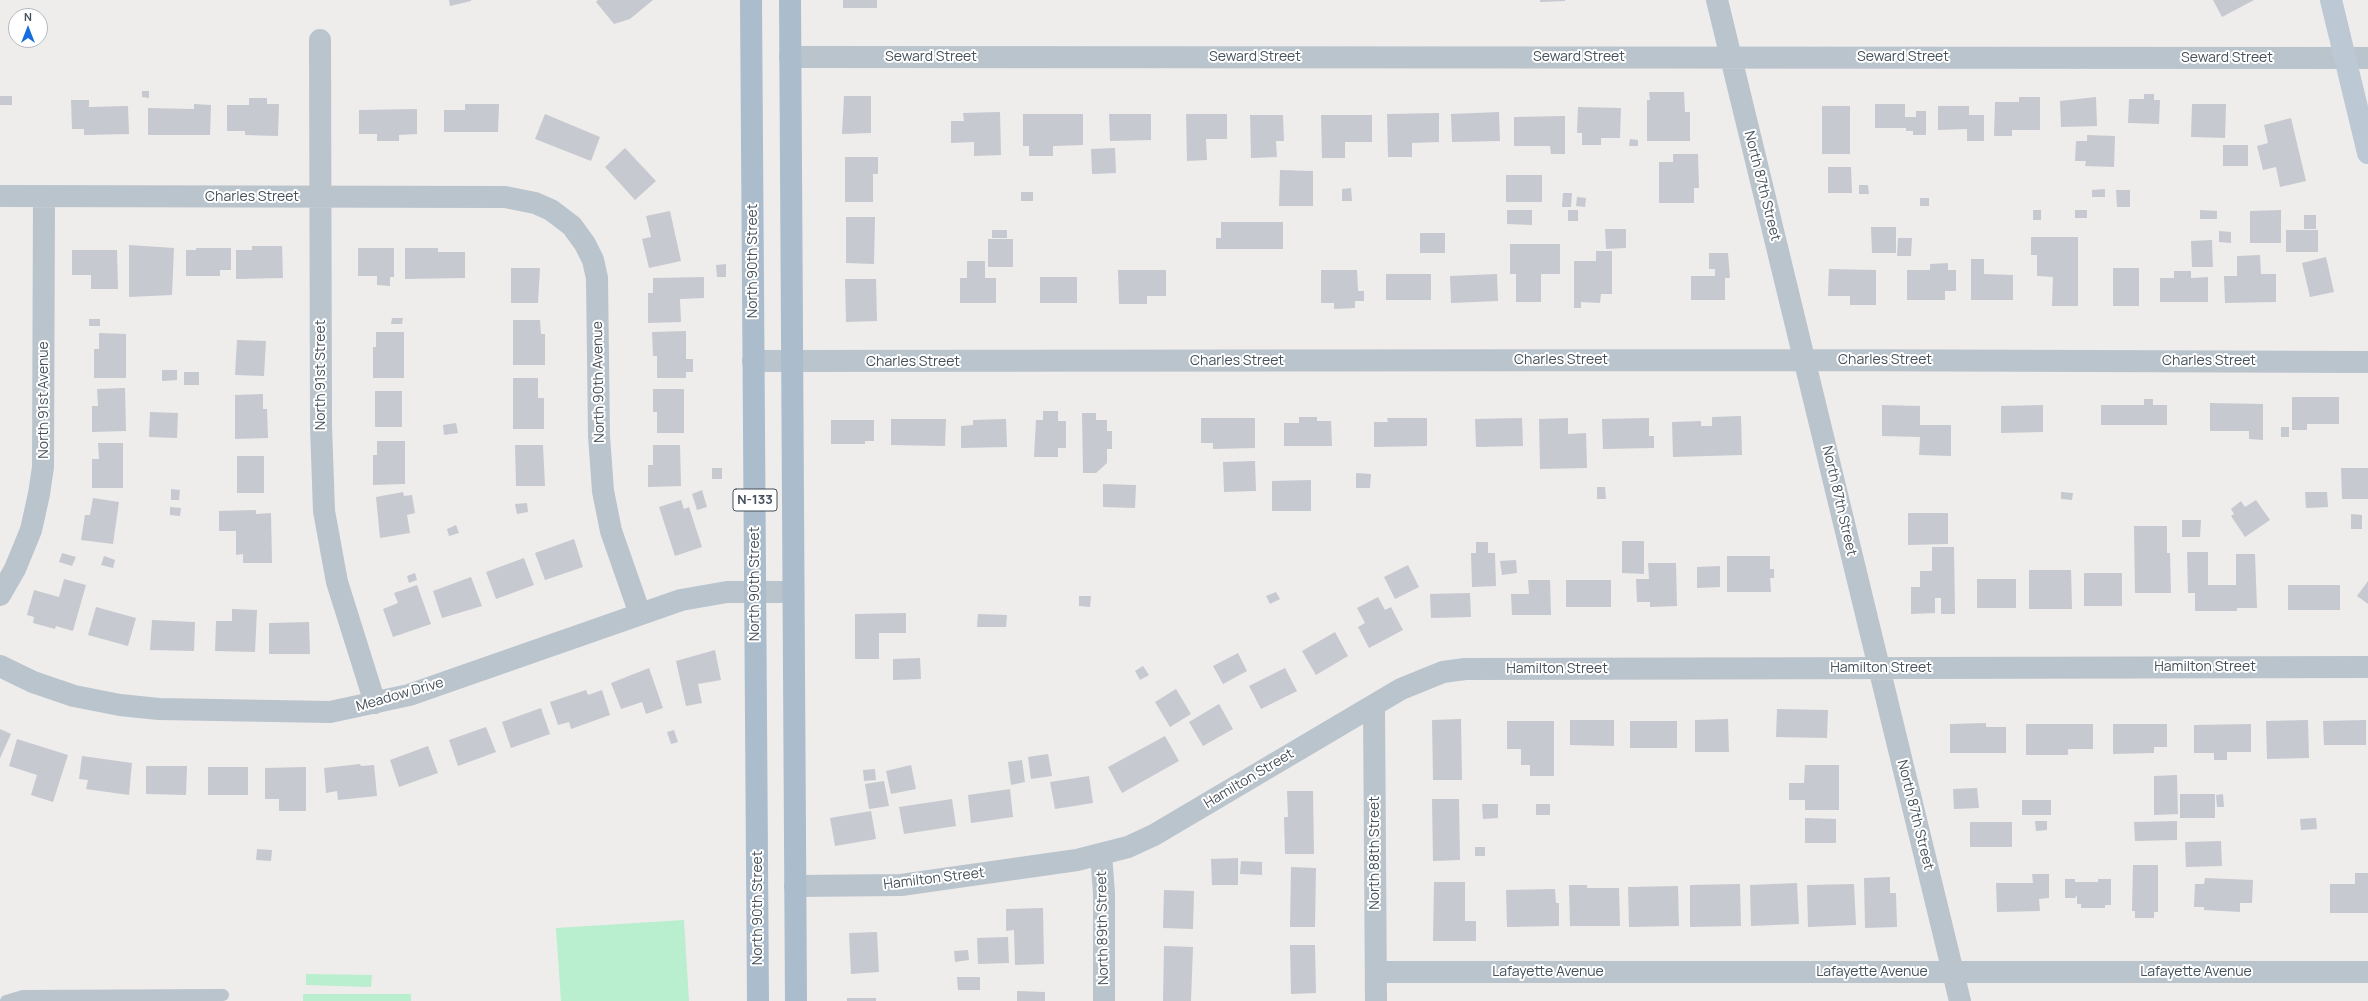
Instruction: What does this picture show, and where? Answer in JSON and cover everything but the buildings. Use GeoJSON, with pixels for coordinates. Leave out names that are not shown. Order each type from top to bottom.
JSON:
{"type":"FeatureCollection","features":[{"type":"Feature","properties":{"kind":"main road","name":"North 90th Street"},"geometry":{"type":"LineString","coordinates":[[751,0],[758,1001]]}},
{"type":"Feature","properties":{"kind":"main road","name":"N-133"},"geometry":{"type":"LineString","coordinates":[[790,0],[796,1001]]}},
{"type":"Feature","properties":{"kind":"street","name":"North 87th Street"},"geometry":{"type":"LineString","coordinates":[[1717,0],[1960,1001]]}},
{"type":"Feature","properties":{"kind":"street"},"geometry":{"type":"LineString","coordinates":[[2331,0],[2368,154]]}},
{"type":"Feature","properties":{"kind":"street","name":"North 91st Street"},"geometry":{"type":"LineString","coordinates":[[320,40],[321,426],[324,511],[337,582],[375,703]]}},
{"type":"Feature","properties":{"kind":"street","name":"Seward Street"},"geometry":{"type":"LineString","coordinates":[[790,57],[2368,58]]}},
{"type":"Feature","properties":{"kind":"street","name":"Charles Street"},"geometry":{"type":"LineString","coordinates":[[0,196],[505,197]]}},
{"type":"Feature","properties":{"kind":"street","name":"North 91st Avenue"},"geometry":{"type":"LineString","coordinates":[[0,594],[15,569],[31,530],[43,467],[44,196]]}},
{"type":"Feature","properties":{"kind":"street","name":"North 90th Avenue"},"geometry":{"type":"LineString","coordinates":[[505,197],[535,202],[552,210],[572,226],[585,244],[593,260],[597,278],[599,436],[603,492],[611,531],[640,614]]}},
{"type":"Feature","properties":{"kind":"street","name":"Charles Street"},"geometry":{"type":"LineString","coordinates":[[753,362],[1805,360],[2368,362]]}},
{"type":"Feature","properties":{"kind":"street","name":"Meadow Drive"},"geometry":{"type":"LineString","coordinates":[[0,666],[33,682],[74,696],[120,705],[159,709],[322,713],[409,695],[681,600],[706,594],[793,592]]}},
{"type":"Feature","properties":{"kind":"street","name":"Hamilton Street"},"geometry":{"type":"LineString","coordinates":[[795,886],[901,885],[1077,860],[1128,847],[1154,835],[1374,705],[1423,678],[1443,672],[1465,669],[2368,667]]}},
{"type":"Feature","properties":{"kind":"street","name":"North 88th Street"},"geometry":{"type":"LineString","coordinates":[[1374,705],[1376,1001]]}},
{"type":"Feature","properties":{"kind":"street","name":"North 89th Street"},"geometry":{"type":"LineString","coordinates":[[1101,854],[1104,893],[1104,1001]]}},
{"type":"Feature","properties":{"kind":"street","name":"Lafayette Avenue"},"geometry":{"type":"LineString","coordinates":[[1376,972],[2368,972]]}},
{"type":"Feature","properties":{"kind":"lane"},"geometry":{"type":"LineString","coordinates":[[6,1001],[23,996],[51,998],[223,995]]}},
{"type":"Feature","properties":{"kind":"green space"},"geometry":{"type":"Polygon","coordinates":[[[684,920],[689,1001],[561,1001],[556,928],[684,920]]]}},
{"type":"Feature","properties":{"kind":"green space"},"geometry":{"type":"Polygon","coordinates":[[[306,974],[372,975],[371,987],[306,985],[306,974]]]}},
{"type":"Feature","properties":{"kind":"green space"},"geometry":{"type":"Polygon","coordinates":[[[303,994],[411,994],[411,1001],[303,1001],[303,994]]]}}]}
